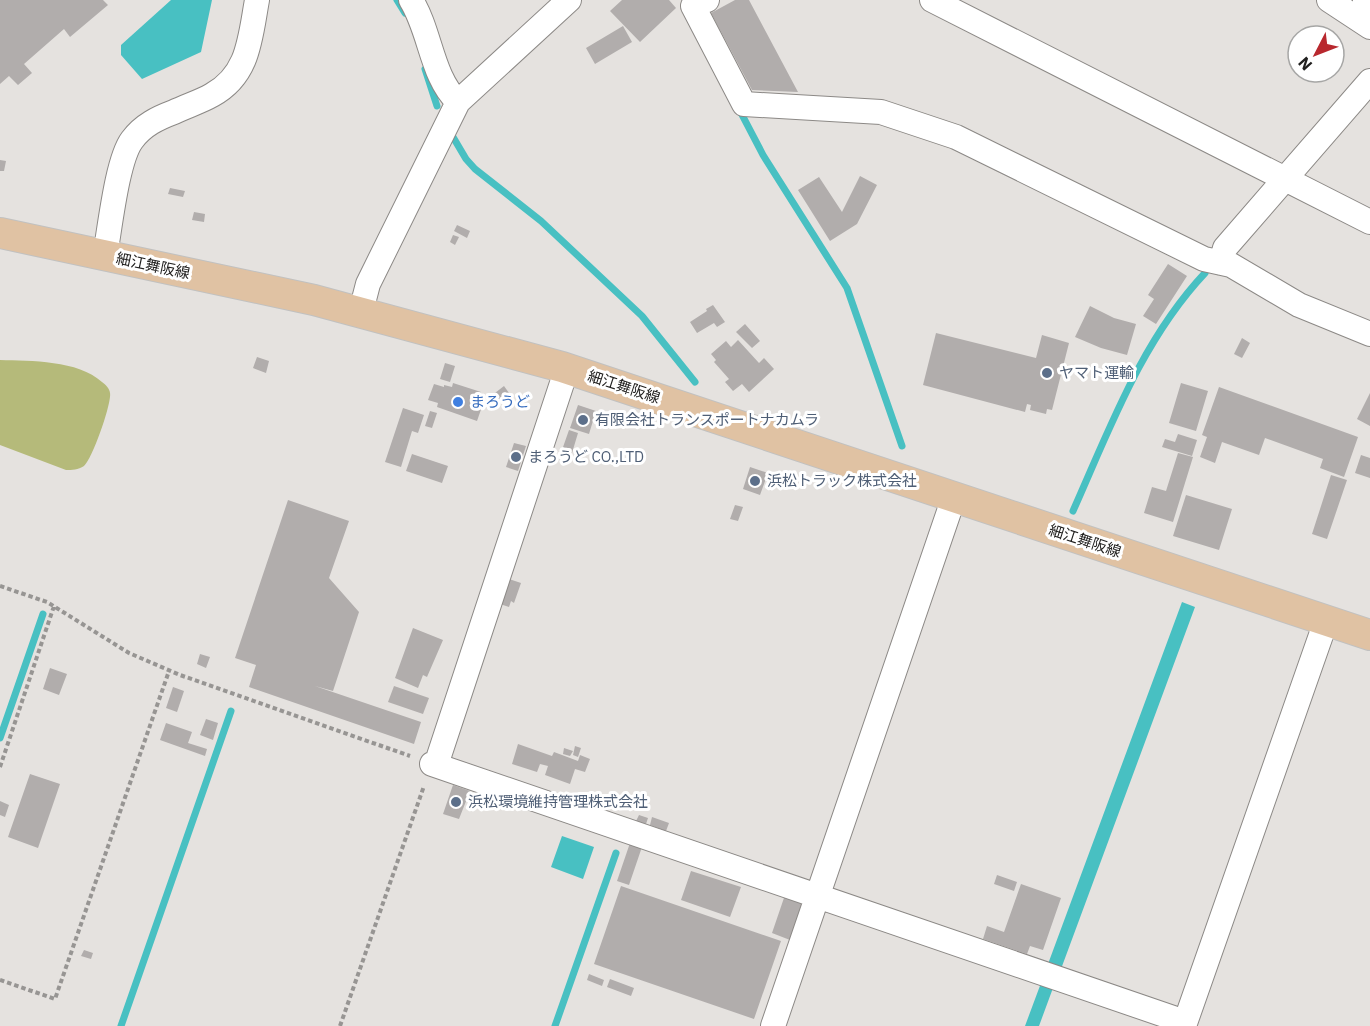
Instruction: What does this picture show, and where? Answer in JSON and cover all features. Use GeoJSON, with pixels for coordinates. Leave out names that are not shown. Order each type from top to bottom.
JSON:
{"type":"FeatureCollection","features":[{"type":"Feature","properties":{"kind":"main road","name":"細江舞阪線"},"geometry":{"type":"LineString","coordinates":[[0,233],[361,311],[567,368],[1370,635]]}},
{"type":"Feature","properties":{"kind":"street"},"geometry":{"type":"LineString","coordinates":[[105,255],[122,164],[128,146],[139,131],[155,120],[211,96],[226,86],[238,72],[246,56],[257,0]]}},
{"type":"Feature","properties":{"kind":"street"},"geometry":{"type":"LineString","coordinates":[[411,0],[425,26],[445,87],[458,102]]}},
{"type":"Feature","properties":{"kind":"street"},"geometry":{"type":"LineString","coordinates":[[361,311],[368,284],[458,102],[569,0]]}},
{"type":"Feature","properties":{"kind":"street"},"geometry":{"type":"LineString","coordinates":[[707,0],[693,6],[744,104],[881,111],[956,137],[1204,259],[1231,265],[1299,305],[1370,334]]}},
{"type":"Feature","properties":{"kind":"street"},"geometry":{"type":"LineString","coordinates":[[932,0],[1370,222]]}},
{"type":"Feature","properties":{"kind":"street"},"geometry":{"type":"LineString","coordinates":[[1329,0],[1370,27]]}},
{"type":"Feature","properties":{"kind":"street"},"geometry":{"type":"LineString","coordinates":[[1365,0],[1370,3]]}},
{"type":"Feature","properties":{"kind":"street"},"geometry":{"type":"LineString","coordinates":[[1221,263],[1224,248],[1370,81]]}},
{"type":"Feature","properties":{"kind":"street"},"geometry":{"type":"LineString","coordinates":[[567,368],[434,764],[1185,1024],[1326,621]]}},
{"type":"Feature","properties":{"kind":"street"},"geometry":{"type":"LineString","coordinates":[[773,1026],[954,497]]}},
{"type":"Feature","properties":{"kind":"path"},"geometry":{"type":"LineString","coordinates":[[0,586],[54,606],[122,649],[170,671],[434,764],[340,1026]]}},
{"type":"Feature","properties":{"kind":"path"},"geometry":{"type":"LineString","coordinates":[[0,767],[54,606]]}},
{"type":"Feature","properties":{"kind":"path"},"geometry":{"type":"LineString","coordinates":[[0,980],[55,999],[170,671]]}},
{"type":"Feature","properties":{"kind":"green space"},"geometry":{"type":"Polygon","coordinates":[[[0,360],[54,363],[80,369],[107,387],[110,391],[110,399],[105,419],[92,453],[84,466],[66,470],[0,445],[0,360]]]}},
{"type":"Feature","properties":{"kind":"water"},"geometry":{"type":"Polygon","coordinates":[[[171,0],[212,0],[201,52],[142,79],[121,55],[121,45],[171,0]]]}},
{"type":"Feature","properties":{"kind":"water"},"geometry":{"type":"Polygon","coordinates":[[[1182,602],[1195,607],[1061,969],[1048,964],[1182,602]]]}},
{"type":"Feature","properties":{"kind":"water"},"geometry":{"type":"Polygon","coordinates":[[[562,836],[594,847],[583,879],[551,867],[562,836]]]}},
{"type":"Feature","properties":{"kind":"water"},"geometry":{"type":"Polygon","coordinates":[[[1041,983],[1053,988],[1039,1026],[1025,1026],[1041,983]]]}},
{"type":"Feature","properties":{"kind":"building"},"geometry":{"type":"Polygon","coordinates":[[[0,0],[103,0],[108,5],[70,37],[64,29],[24,64],[32,73],[18,85],[9,76],[0,84],[0,0]]]}},
{"type":"Feature","properties":{"kind":"building"},"geometry":{"type":"Polygon","coordinates":[[[622,0],[669,0],[676,8],[640,42],[610,11],[622,0]]]}},
{"type":"Feature","properties":{"kind":"building"},"geometry":{"type":"Polygon","coordinates":[[[735,0],[749,0],[798,92],[752,90],[711,13],[735,0]]]}},
{"type":"Feature","properties":{"kind":"building"},"geometry":{"type":"Polygon","coordinates":[[[623,26],[632,42],[595,64],[586,48],[623,26]]]}},
{"type":"Feature","properties":{"kind":"building"},"geometry":{"type":"Polygon","coordinates":[[[0,160],[6,161],[4,171],[0,171],[0,160]]]}},
{"type":"Feature","properties":{"kind":"building"},"geometry":{"type":"Polygon","coordinates":[[[860,176],[877,185],[857,224],[830,241],[798,190],[819,177],[842,212],[860,176]]]}},
{"type":"Feature","properties":{"kind":"building"},"geometry":{"type":"Polygon","coordinates":[[[170,188],[185,191],[183,197],[168,194],[170,188]]]}},
{"type":"Feature","properties":{"kind":"building"},"geometry":{"type":"Polygon","coordinates":[[[194,212],[205,214],[204,222],[192,220],[194,212]]]}},
{"type":"Feature","properties":{"kind":"building"},"geometry":{"type":"Polygon","coordinates":[[[457,225],[470,231],[467,238],[454,231],[457,225]]]}},
{"type":"Feature","properties":{"kind":"building"},"geometry":{"type":"Polygon","coordinates":[[[453,235],[459,237],[455,245],[450,242],[453,235]]]}},
{"type":"Feature","properties":{"kind":"building"},"geometry":{"type":"Polygon","coordinates":[[[1168,264],[1187,276],[1156,324],[1143,316],[1154,299],[1148,295],[1168,264]]]}},
{"type":"Feature","properties":{"kind":"building"},"geometry":{"type":"Polygon","coordinates":[[[713,305],[725,322],[717,327],[714,323],[697,333],[690,322],[713,305]]]}},
{"type":"Feature","properties":{"kind":"building"},"geometry":{"type":"Polygon","coordinates":[[[1090,306],[1114,318],[1136,324],[1127,355],[1101,348],[1075,337],[1090,306]]]}},
{"type":"Feature","properties":{"kind":"building"},"geometry":{"type":"Polygon","coordinates":[[[745,324],[760,341],[752,348],[736,332],[745,324]]]}},
{"type":"Feature","properties":{"kind":"building"},"geometry":{"type":"Polygon","coordinates":[[[936,333],[1036,358],[1042,335],[1069,343],[1052,410],[1047,409],[1046,414],[1030,410],[1031,405],[1027,404],[1025,412],[923,385],[936,333]]]}},
{"type":"Feature","properties":{"kind":"building"},"geometry":{"type":"Polygon","coordinates":[[[1242,338],[1250,343],[1242,358],[1234,354],[1242,338]]]}},
{"type":"Feature","properties":{"kind":"building"},"geometry":{"type":"Polygon","coordinates":[[[738,340],[759,363],[764,358],[774,369],[749,392],[742,384],[733,391],[725,382],[729,379],[714,362],[716,360],[711,354],[726,341],[731,347],[738,340]]]}},
{"type":"Feature","properties":{"kind":"building"},"geometry":{"type":"Polygon","coordinates":[[[257,357],[269,361],[266,373],[253,368],[257,357]]]}},
{"type":"Feature","properties":{"kind":"building"},"geometry":{"type":"Polygon","coordinates":[[[445,363],[455,366],[450,382],[440,379],[445,363]]]}},
{"type":"Feature","properties":{"kind":"building","name":"まろうど"},"geometry":{"type":"Polygon","coordinates":[[[453,383],[481,392],[480,396],[485,398],[477,421],[437,407],[438,403],[428,400],[434,384],[452,387],[453,383]]]}},
{"type":"Feature","properties":{"kind":"building"},"geometry":{"type":"Polygon","coordinates":[[[1181,383],[1208,391],[1196,431],[1169,423],[1181,383]]]}},
{"type":"Feature","properties":{"kind":"building"},"geometry":{"type":"Polygon","coordinates":[[[504,386],[509,393],[495,402],[491,396],[504,386]]]}},
{"type":"Feature","properties":{"kind":"building"},"geometry":{"type":"Polygon","coordinates":[[[1219,387],[1358,437],[1344,477],[1320,468],[1323,459],[1265,438],[1259,455],[1222,442],[1215,463],[1200,457],[1207,437],[1202,435],[1219,387]]]}},
{"type":"Feature","properties":{"kind":"building"},"geometry":{"type":"Polygon","coordinates":[[[1370,393],[1370,426],[1357,419],[1370,393]]]}},
{"type":"Feature","properties":{"kind":"building"},"geometry":{"type":"Polygon","coordinates":[[[578,405],[596,411],[589,434],[570,428],[578,405]]]}},
{"type":"Feature","properties":{"kind":"building"},"geometry":{"type":"Polygon","coordinates":[[[403,408],[424,415],[418,433],[412,431],[401,467],[385,462],[403,408]]]}},
{"type":"Feature","properties":{"kind":"building"},"geometry":{"type":"Polygon","coordinates":[[[430,411],[437,413],[432,428],[425,426],[430,411]]]}},
{"type":"Feature","properties":{"kind":"building"},"geometry":{"type":"Polygon","coordinates":[[[569,430],[578,433],[572,453],[562,450],[569,430]]]}},
{"type":"Feature","properties":{"kind":"building"},"geometry":{"type":"Polygon","coordinates":[[[1178,434],[1197,440],[1192,456],[1162,447],[1165,439],[1175,442],[1178,434]]]}},
{"type":"Feature","properties":{"kind":"building"},"geometry":{"type":"Polygon","coordinates":[[[514,443],[526,446],[518,471],[506,467],[514,443]]]}},
{"type":"Feature","properties":{"kind":"building"},"geometry":{"type":"Polygon","coordinates":[[[1178,453],[1193,457],[1173,522],[1144,513],[1152,487],[1166,491],[1178,453]]]}},
{"type":"Feature","properties":{"kind":"building"},"geometry":{"type":"Polygon","coordinates":[[[412,454],[448,466],[442,483],[406,471],[412,454]]]}},
{"type":"Feature","properties":{"kind":"building"},"geometry":{"type":"Polygon","coordinates":[[[1361,455],[1370,458],[1370,478],[1355,473],[1361,455]]]}},
{"type":"Feature","properties":{"kind":"building"},"geometry":{"type":"Polygon","coordinates":[[[750,467],[768,473],[760,495],[743,489],[750,467]]]}},
{"type":"Feature","properties":{"kind":"building"},"geometry":{"type":"Polygon","coordinates":[[[1331,475],[1347,480],[1327,539],[1312,534],[1331,475]]]}},
{"type":"Feature","properties":{"kind":"building"},"geometry":{"type":"Polygon","coordinates":[[[1186,495],[1232,509],[1219,550],[1173,536],[1186,495]]]}},
{"type":"Feature","properties":{"kind":"building"},"geometry":{"type":"Polygon","coordinates":[[[288,500],[349,521],[329,578],[359,612],[333,691],[315,686],[421,722],[414,744],[249,687],[256,665],[235,658],[288,500]]]}},
{"type":"Feature","properties":{"kind":"building"},"geometry":{"type":"Polygon","coordinates":[[[735,505],[743,507],[738,521],[730,519],[735,505]]]}},
{"type":"Feature","properties":{"kind":"building"},"geometry":{"type":"Polygon","coordinates":[[[509,579],[521,583],[514,603],[511,601],[509,607],[500,604],[509,579]]]}},
{"type":"Feature","properties":{"kind":"building"},"geometry":{"type":"Polygon","coordinates":[[[413,628],[443,640],[427,677],[423,675],[418,688],[395,678],[413,628]]]}},
{"type":"Feature","properties":{"kind":"building"},"geometry":{"type":"Polygon","coordinates":[[[200,654],[210,657],[206,668],[197,664],[200,654]]]}},
{"type":"Feature","properties":{"kind":"building"},"geometry":{"type":"Polygon","coordinates":[[[50,668],[67,674],[59,695],[43,689],[50,668]]]}},
{"type":"Feature","properties":{"kind":"building"},"geometry":{"type":"Polygon","coordinates":[[[394,686],[429,698],[423,714],[388,702],[394,686]]]}},
{"type":"Feature","properties":{"kind":"building"},"geometry":{"type":"Polygon","coordinates":[[[173,687],[184,691],[177,712],[166,708],[173,687]]]}},
{"type":"Feature","properties":{"kind":"building"},"geometry":{"type":"Polygon","coordinates":[[[206,719],[218,723],[213,740],[200,735],[206,719]]]}},
{"type":"Feature","properties":{"kind":"building"},"geometry":{"type":"Polygon","coordinates":[[[166,723],[192,732],[188,743],[207,749],[205,756],[160,740],[166,723]]]}},
{"type":"Feature","properties":{"kind":"building"},"geometry":{"type":"Polygon","coordinates":[[[518,744],[552,756],[554,752],[578,761],[580,755],[590,759],[585,772],[575,769],[570,784],[545,775],[548,766],[540,764],[537,772],[512,764],[518,744]]]}},
{"type":"Feature","properties":{"kind":"building"},"geometry":{"type":"Polygon","coordinates":[[[575,746],[581,748],[578,757],[573,755],[575,746]]]}},
{"type":"Feature","properties":{"kind":"building"},"geometry":{"type":"Polygon","coordinates":[[[564,748],[573,751],[570,756],[563,754],[564,748]]]}},
{"type":"Feature","properties":{"kind":"building"},"geometry":{"type":"Polygon","coordinates":[[[30,774],[60,784],[38,848],[8,837],[30,774]]]}},
{"type":"Feature","properties":{"kind":"building"},"geometry":{"type":"Polygon","coordinates":[[[453,785],[470,791],[459,819],[443,814],[453,785]]]}},
{"type":"Feature","properties":{"kind":"building"},"geometry":{"type":"Polygon","coordinates":[[[0,801],[9,805],[5,817],[0,815],[0,801]]]}},
{"type":"Feature","properties":{"kind":"building"},"geometry":{"type":"Polygon","coordinates":[[[639,815],[648,818],[646,824],[636,821],[639,815]]]}},
{"type":"Feature","properties":{"kind":"building"},"geometry":{"type":"Polygon","coordinates":[[[652,817],[669,823],[666,831],[650,825],[652,817]]]}},
{"type":"Feature","properties":{"kind":"building"},"geometry":{"type":"Polygon","coordinates":[[[631,840],[643,844],[629,885],[617,881],[631,840]]]}},
{"type":"Feature","properties":{"kind":"building"},"geometry":{"type":"Polygon","coordinates":[[[691,871],[741,887],[730,917],[681,900],[691,871]]]}},
{"type":"Feature","properties":{"kind":"building"},"geometry":{"type":"Polygon","coordinates":[[[997,875],[1017,882],[1014,891],[994,884],[997,875]]]}},
{"type":"Feature","properties":{"kind":"building"},"geometry":{"type":"Polygon","coordinates":[[[1021,884],[1061,898],[1043,950],[1030,946],[1027,954],[983,939],[987,926],[1004,932],[1021,884]]]}},
{"type":"Feature","properties":{"kind":"building"},"geometry":{"type":"Polygon","coordinates":[[[621,886],[781,941],[754,1019],[594,964],[621,886]]]}},
{"type":"Feature","properties":{"kind":"building"},"geometry":{"type":"Polygon","coordinates":[[[786,892],[804,899],[790,940],[772,933],[786,892]]]}},
{"type":"Feature","properties":{"kind":"building"},"geometry":{"type":"Polygon","coordinates":[[[84,950],[93,953],[91,959],[81,956],[84,950]]]}},
{"type":"Feature","properties":{"kind":"building"},"geometry":{"type":"Polygon","coordinates":[[[589,974],[604,980],[602,986],[587,980],[589,974]]]}},
{"type":"Feature","properties":{"kind":"building"},"geometry":{"type":"Polygon","coordinates":[[[610,979],[634,988],[631,996],[607,987],[610,979]]]}},
{"type":"Feature","properties":{"kind":"waterway"},"geometry":{"type":"LineString","coordinates":[[397,0],[405,13]]}},
{"type":"Feature","properties":{"kind":"waterway"},"geometry":{"type":"LineString","coordinates":[[425,69],[437,106]]}},
{"type":"Feature","properties":{"kind":"waterway"},"geometry":{"type":"LineString","coordinates":[[739,109],[763,155],[847,288],[902,446]]}},
{"type":"Feature","properties":{"kind":"waterway"},"geometry":{"type":"LineString","coordinates":[[453,137],[475,169],[541,221],[642,316],[695,382]]}},
{"type":"Feature","properties":{"kind":"waterway"},"geometry":{"type":"LineString","coordinates":[[1073,511],[1114,417],[1145,356],[1183,299],[1205,273]]}},
{"type":"Feature","properties":{"kind":"waterway"},"geometry":{"type":"LineString","coordinates":[[0,738],[43,614]]}},
{"type":"Feature","properties":{"kind":"waterway"},"geometry":{"type":"LineString","coordinates":[[121,1026],[231,711]]}},
{"type":"Feature","properties":{"kind":"waterway"},"geometry":{"type":"LineString","coordinates":[[555,1026],[616,853]]}},
{"type":"Feature","properties":{"kind":"place","name":"ヤマト運輸"},"geometry":{"type":"Point","coordinates":[1047,373]}},
{"type":"Feature","properties":{"kind":"place","name":"まろうど"},"geometry":{"type":"Point","coordinates":[458,402]}},
{"type":"Feature","properties":{"kind":"place","name":"有限会社トランスポートナカムラ"},"geometry":{"type":"Point","coordinates":[583,420]}},
{"type":"Feature","properties":{"kind":"place","name":"まろうど CO.,LTD"},"geometry":{"type":"Point","coordinates":[516,457]}},
{"type":"Feature","properties":{"kind":"place","name":"浜松トラック株式会社"},"geometry":{"type":"Point","coordinates":[755,481]}},
{"type":"Feature","properties":{"kind":"place","name":"浜松環境維持管理株式会社"},"geometry":{"type":"Point","coordinates":[456,802]}}]}
